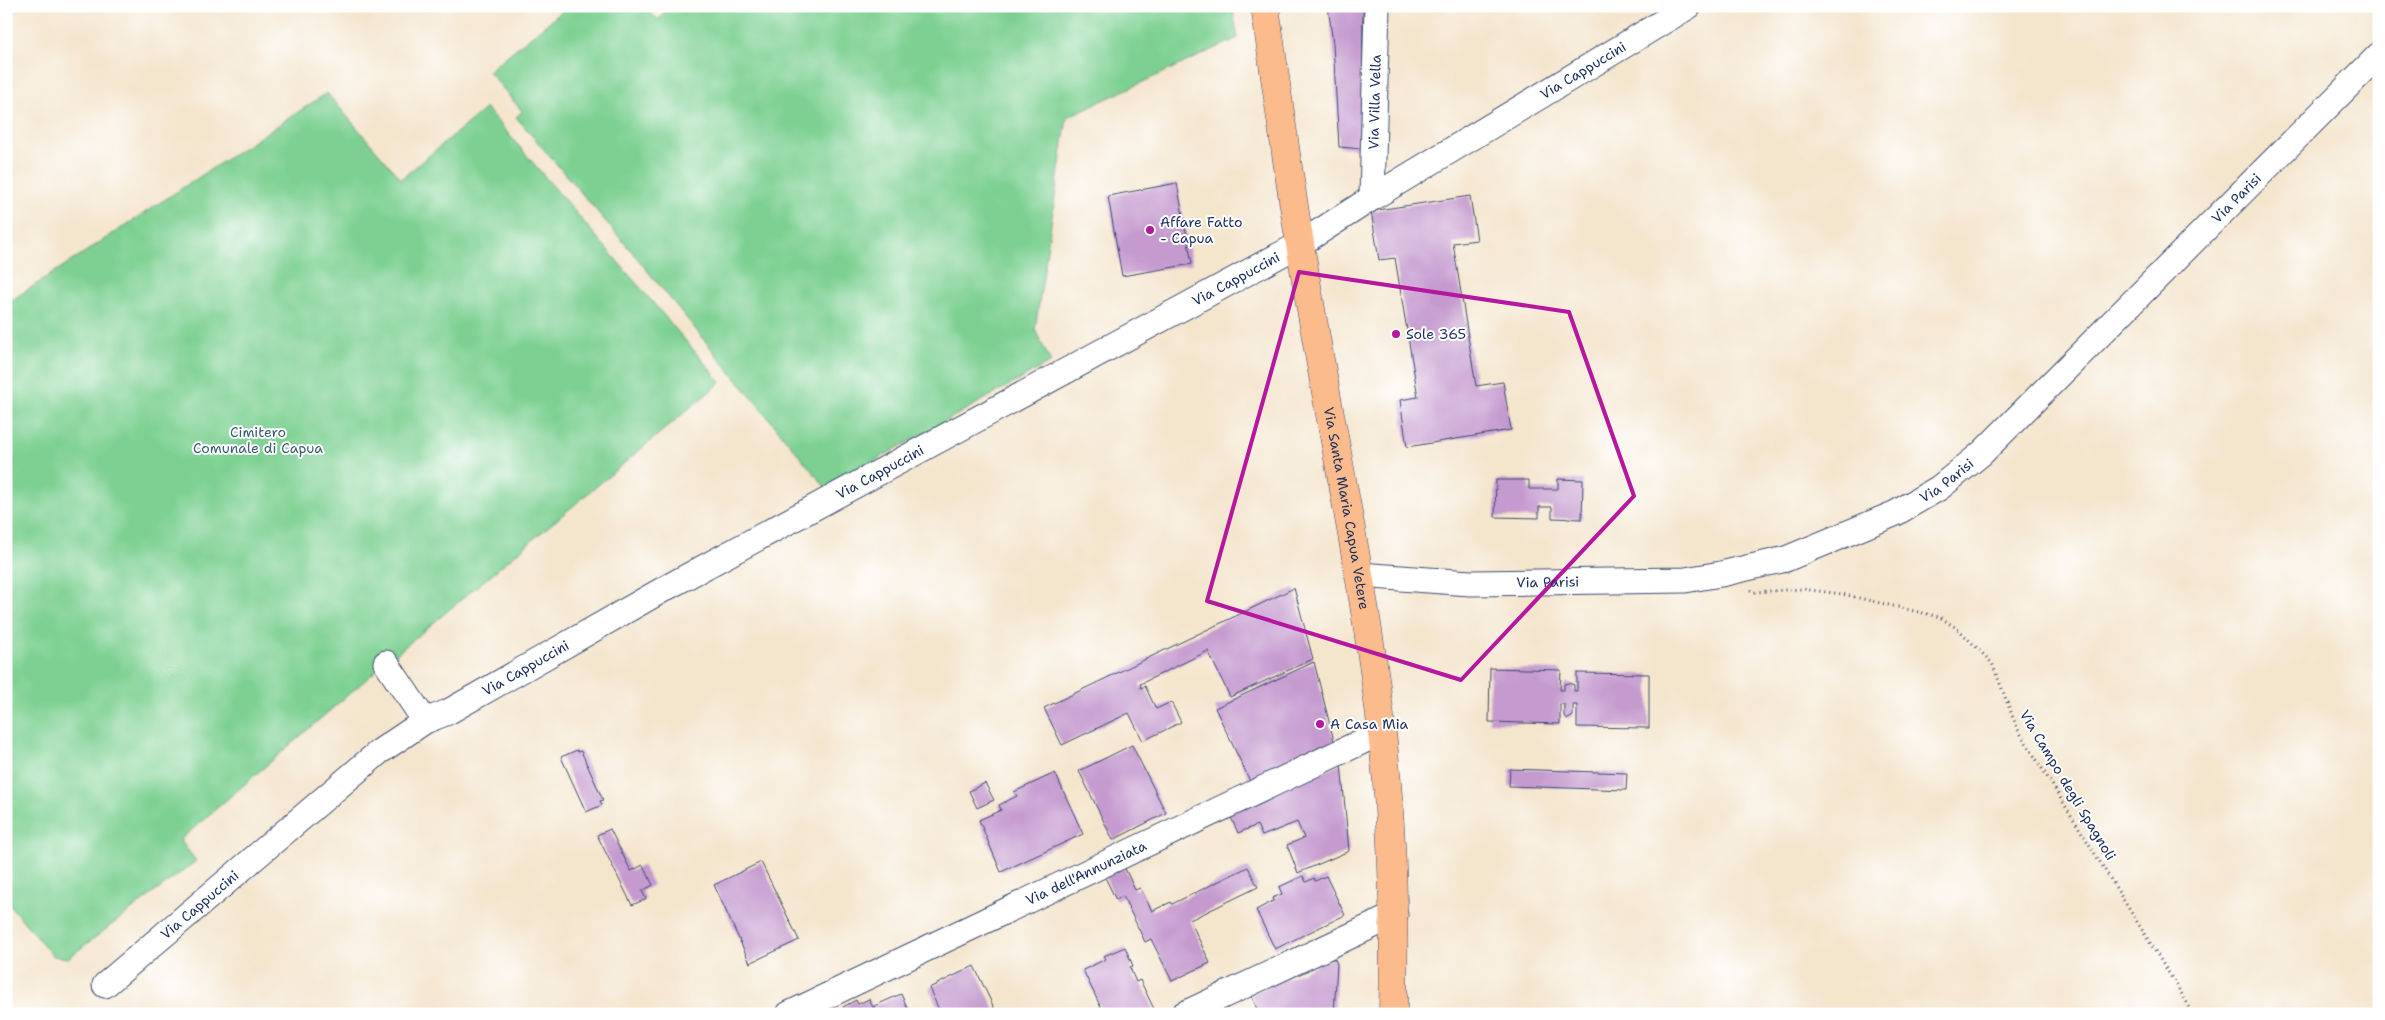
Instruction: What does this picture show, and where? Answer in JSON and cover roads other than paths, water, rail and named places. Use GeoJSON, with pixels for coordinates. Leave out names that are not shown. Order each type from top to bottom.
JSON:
{"type":"FeatureCollection","features":[{"type":"Feature","properties":{"kind":"main road","name":"Via Santa Maria Capua Vetere"},"geometry":{"type":"LineString","coordinates":[[1265,6],[1300,244],[1359,575],[1382,732],[1389,808],[1395,915],[1393,1014]]}},
{"type":"Feature","properties":{"kind":"street","name":"Via Villa Vella"},"geometry":{"type":"LineString","coordinates":[[1372,198],[1377,6]]}},
{"type":"Feature","properties":{"kind":"street","name":"Via Cappuccini"},"geometry":{"type":"LineString","coordinates":[[105,985],[379,752],[425,721],[448,712],[664,589],[1300,244],[1372,198],[1689,6]]}},
{"type":"Feature","properties":{"kind":"street","name":"Via Parisi"},"geometry":{"type":"LineString","coordinates":[[1359,575],[1470,583],[1685,580],[1786,559],[1896,513],[1939,488],[1982,453],[2379,55]]}},
{"type":"Feature","properties":{"kind":"street"},"geometry":{"type":"LineString","coordinates":[[386,663],[425,721]]}},
{"type":"Feature","properties":{"kind":"street","name":"Via dell'Annunziata"},"geometry":{"type":"LineString","coordinates":[[789,1014],[1382,732]]}},
{"type":"Feature","properties":{"kind":"street"},"geometry":{"type":"LineString","coordinates":[[1184,1014],[1395,915]]}},
{"type":"Feature","properties":{"kind":"place","name":"Affare Fatto - Capua"},"geometry":{"type":"Point","coordinates":[1150,230]}},
{"type":"Feature","properties":{"kind":"place","name":"Sole 365"},"geometry":{"type":"Point","coordinates":[1396,334]}},
{"type":"Feature","properties":{"kind":"place","name":"A Casa Mia"},"geometry":{"type":"Point","coordinates":[1320,724]}},
{"type":"Feature","properties":{"kind":"park label","name":"Cimitero Comunale di Capua"},"geometry":{"type":"Point","coordinates":[258,440]}}]}
